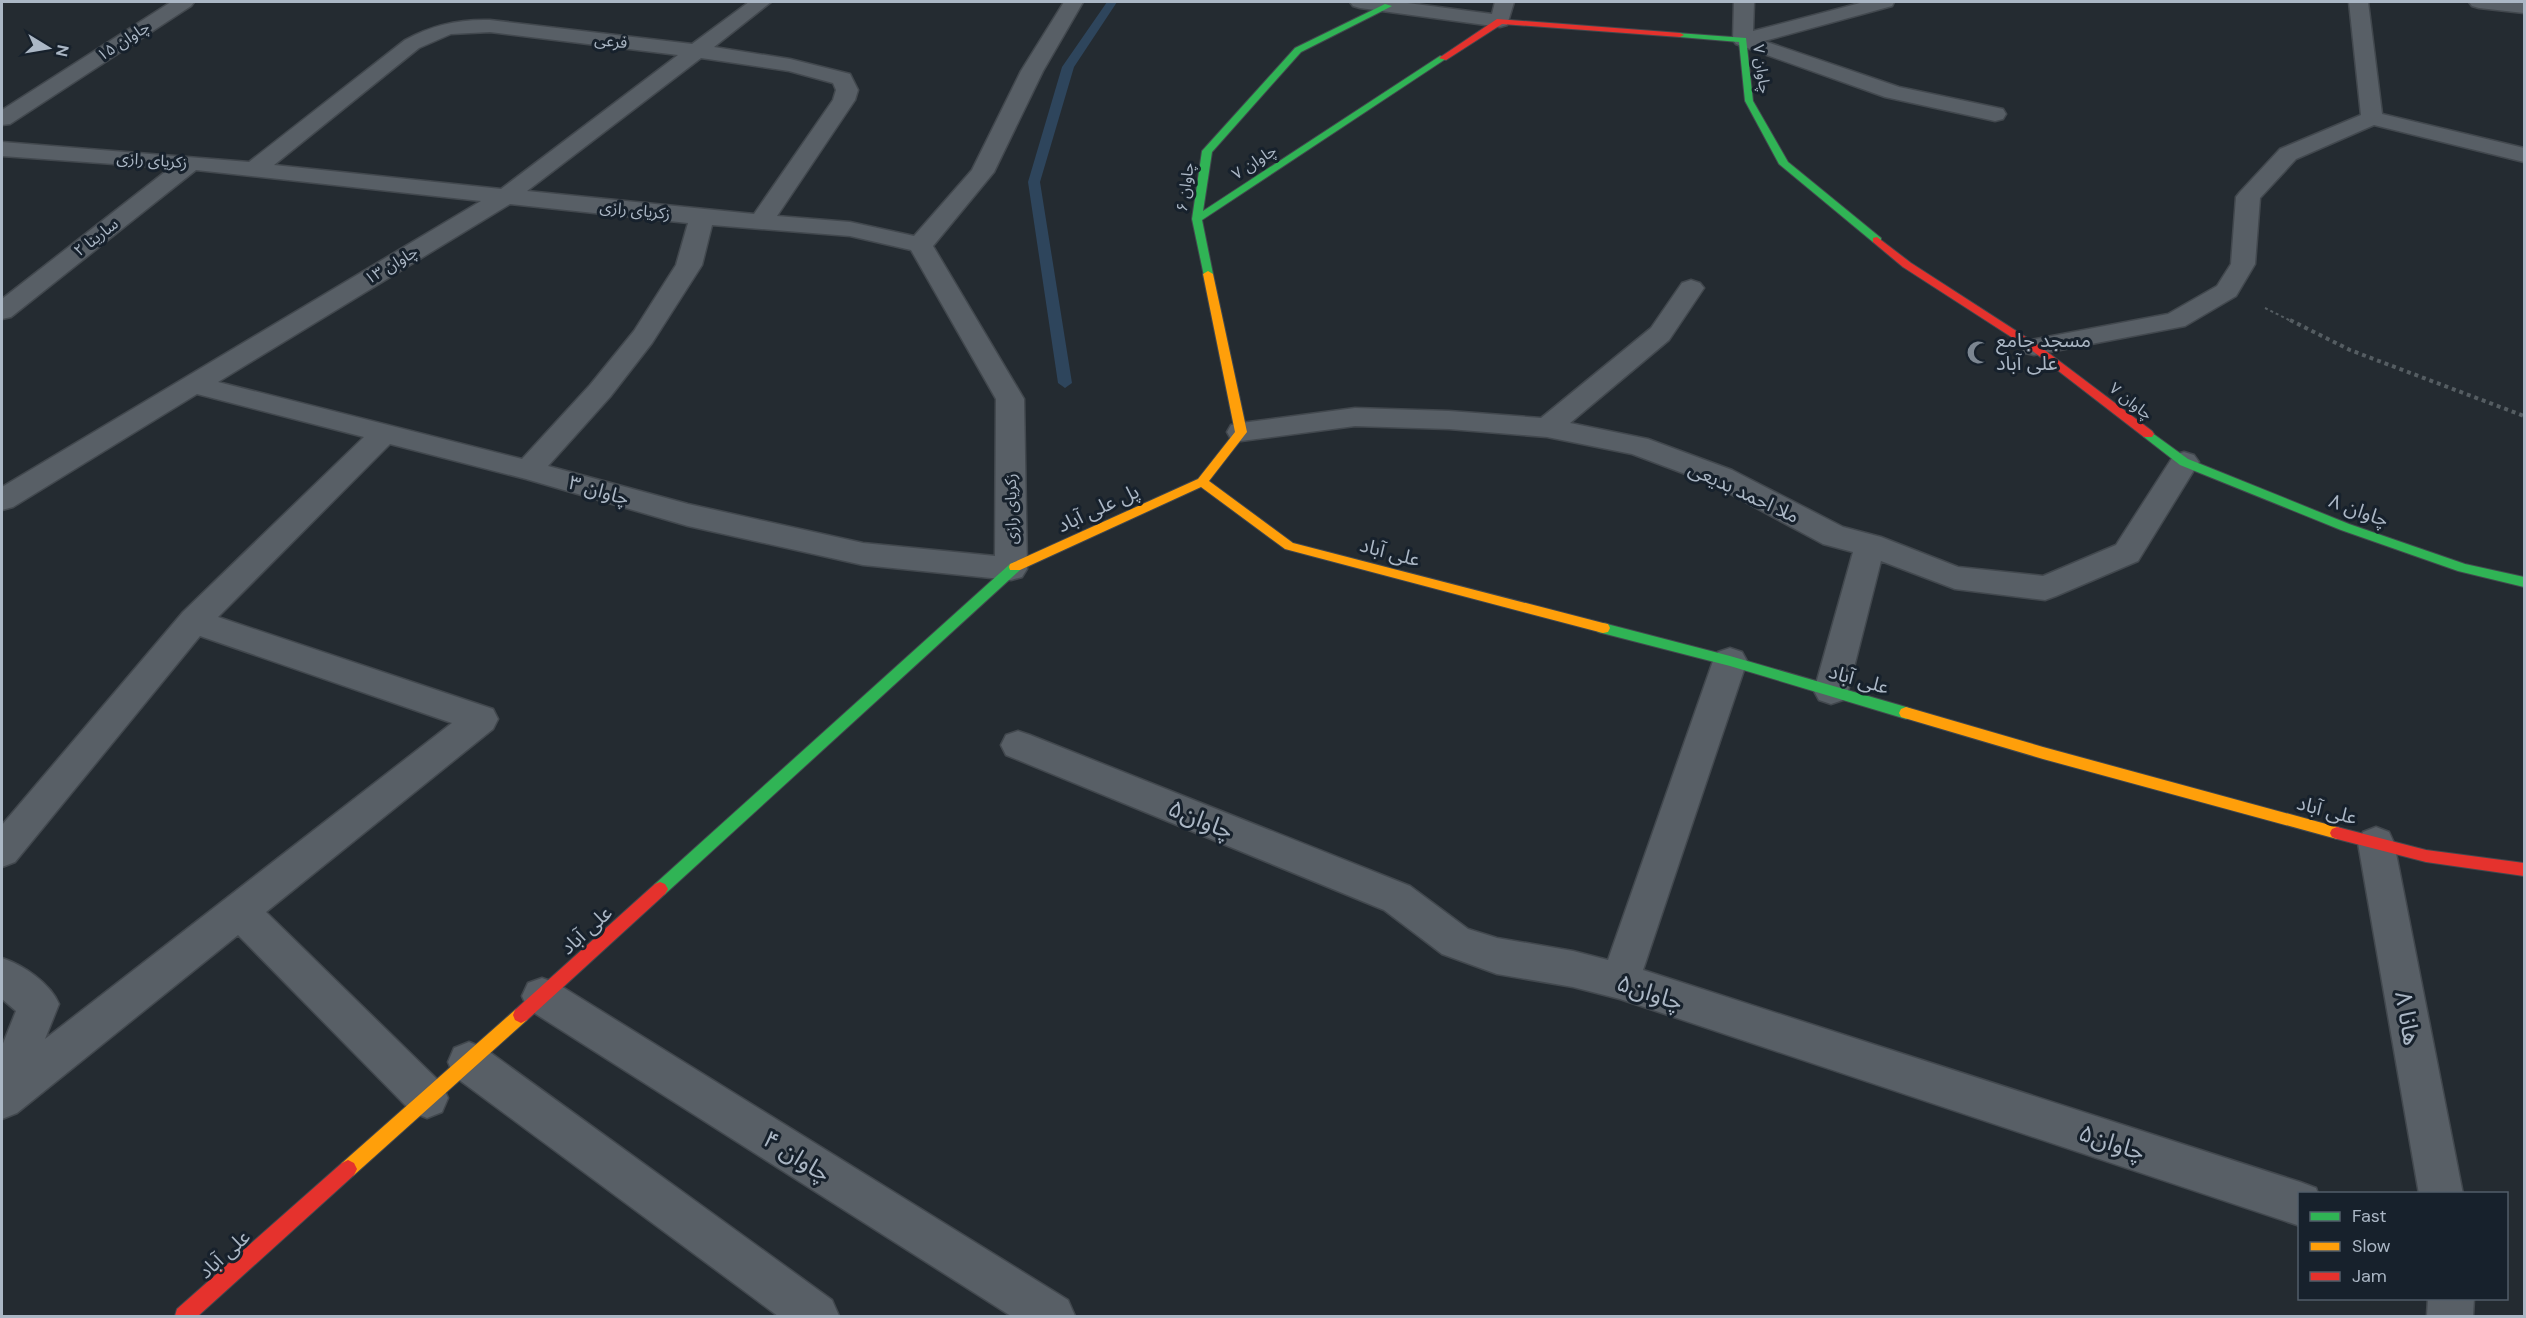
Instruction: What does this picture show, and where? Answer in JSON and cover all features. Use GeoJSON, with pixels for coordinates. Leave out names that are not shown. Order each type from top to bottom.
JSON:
{"type":"FeatureCollection","features":[{"type":"Feature","properties":{"kind":"street","name":"چاوان ۱۵"},"geometry":{"type":"LineString","coordinates":[[2,119],[184,2]]}},
{"type":"Feature","properties":{"kind":"street","name":"چاوان ۱۳"},"geometry":{"type":"LineString","coordinates":[[2,500],[506,196],[761,2]]}},
{"type":"Feature","properties":{"kind":"street"},"geometry":{"type":"LineString","coordinates":[[920,245],[982,172],[1032,70],[1073,2]]}},
{"type":"Feature","properties":{"kind":"street"},"geometry":{"type":"LineString","coordinates":[[1360,2],[1388,6],[1502,11]]}},
{"type":"Feature","properties":{"kind":"street"},"geometry":{"type":"LineString","coordinates":[[1743,40],[1744,2]]}},
{"type":"Feature","properties":{"kind":"street"},"geometry":{"type":"LineString","coordinates":[[1743,40],[1885,2]]}},
{"type":"Feature","properties":{"kind":"street"},"geometry":{"type":"LineString","coordinates":[[2358,2],[2372,118]]}},
{"type":"Feature","properties":{"kind":"street"},"geometry":{"type":"LineString","coordinates":[[2479,2],[2524,7]]}},
{"type":"Feature","properties":{"kind":"street","name":"چاوان ۶"},"geometry":{"type":"LineString","coordinates":[[1241,432],[1197,219],[1207,151],[1298,50],[1388,6]]}},
{"type":"Feature","properties":{"kind":"street","name":"چاوان ۷"},"geometry":{"type":"LineString","coordinates":[[1197,219],[1502,11],[1743,40],[1749,101],[1784,164],[1907,265],[2034,347],[2184,462]]}},
{"type":"Feature","properties":{"kind":"street","name":"فرعی"},"geometry":{"type":"LineString","coordinates":[[253,170],[412,44],[441,30],[456,26],[490,26],[698,51],[790,65],[836,76],[846,82],[847,90],[844,100],[761,222]]}},
{"type":"Feature","properties":{"kind":"street"},"geometry":{"type":"LineString","coordinates":[[1743,40],[1893,92],[1995,114]]}},
{"type":"Feature","properties":{"kind":"street"},"geometry":{"type":"LineString","coordinates":[[2034,347],[2176,320],[2227,291],[2243,264],[2248,197],[2288,154],[2372,118],[2524,155]]}},
{"type":"Feature","properties":{"kind":"street","name":"زکریای رازی"},"geometry":{"type":"LineString","coordinates":[[2,149],[191,163],[702,217],[850,229],[920,245],[1010,399],[1011,569]]}},
{"type":"Feature","properties":{"kind":"street","name":"سارینا ۲"},"geometry":{"type":"LineString","coordinates":[[2,311],[191,163]]}},
{"type":"Feature","properties":{"kind":"street"},"geometry":{"type":"LineString","coordinates":[[528,470],[600,391],[643,337],[689,266],[702,217]]}},
{"type":"Feature","properties":{"kind":"street"},"geometry":{"type":"LineString","coordinates":[[1547,428],[1660,334],[1690,288]]}},
{"type":"Feature","properties":{"kind":"street","name":"چاوان ۳"},"geometry":{"type":"LineString","coordinates":[[191,384],[528,470],[688,514],[863,554],[1011,569]]}},
{"type":"Feature","properties":{"kind":"street","name":"ملا احمد بدیعی"},"geometry":{"type":"LineString","coordinates":[[1241,432],[1354,417],[1449,420],[1547,428],[1638,446],[1722,477],[1834,536],[1870,545],[1955,578],[2045,588],[2127,553],[2184,462]]}},
{"type":"Feature","properties":{"kind":"street"},"geometry":{"type":"LineString","coordinates":[[1202,482],[1241,432]]}},
{"type":"Feature","properties":{"kind":"street"},"geometry":{"type":"LineString","coordinates":[[2,851],[194,621],[385,433]]}},
{"type":"Feature","properties":{"kind":"street","name":"چاوان ۸"},"geometry":{"type":"LineString","coordinates":[[2184,462],[2345,528],[2463,568],[2524,582]]}},
{"type":"Feature","properties":{"kind":"street","name":"پل علی آباد"},"geometry":{"type":"LineString","coordinates":[[1011,569],[1202,482]]}},
{"type":"Feature","properties":{"kind":"street","name":"علی آباد"},"geometry":{"type":"LineString","coordinates":[[1202,482],[1289,546],[1730,661],[2043,753],[2376,843],[2426,855],[2524,870]]}},
{"type":"Feature","properties":{"kind":"street"},"geometry":{"type":"LineString","coordinates":[[1831,691],[1870,545]]}},
{"type":"Feature","properties":{"kind":"street","name":"علی آباد"},"geometry":{"type":"LineString","coordinates":[[184,1317],[542,996],[1011,569]]}},
{"type":"Feature","properties":{"kind":"street"},"geometry":{"type":"LineString","coordinates":[[2,1097],[480,718],[194,621]]}},
{"type":"Feature","properties":{"kind":"street"},"geometry":{"type":"LineString","coordinates":[[1620,981],[1730,661]]}},
{"type":"Feature","properties":{"kind":"street","name":"چاوان۵"},"geometry":{"type":"LineString","coordinates":[[1018,745],[1397,898],[1456,942],[1497,956],[1574,969],[1620,981],[2298,1203]]}},
{"type":"Feature","properties":{"kind":"street","name":"هانا ۸"},"geometry":{"type":"LineString","coordinates":[[2376,843],[2441,1192]]}},
{"type":"Feature","properties":{"kind":"street"},"geometry":{"type":"LineString","coordinates":[[239,910],[427,1098]]}},
{"type":"Feature","properties":{"kind":"street"},"geometry":{"type":"LineString","coordinates":[[2,976],[39,1004],[2,1097]]}},
{"type":"Feature","properties":{"kind":"street","name":"چاوان ۴"},"geometry":{"type":"LineString","coordinates":[[542,996],[1052,1317]]}},
{"type":"Feature","properties":{"kind":"street"},"geometry":{"type":"LineString","coordinates":[[469,1062],[816,1317]]}},
{"type":"Feature","properties":{"kind":"street"},"geometry":{"type":"LineString","coordinates":[[2450,1317],[2451,1300]]}},
{"type":"Feature","properties":{"kind":"path"},"geometry":{"type":"LineString","coordinates":[[2227,291],[2350,350],[2524,416]]}},
{"type":"Feature","properties":{"kind":"waterway"},"geometry":{"type":"LineString","coordinates":[[1065,383],[1034,182],[1068,67],[1112,2]]}},
{"type":"Feature","properties":{"kind":"traffic: fast"},"geometry":{"type":"LineString","coordinates":[[1208,274],[1197,219],[1207,151],[1298,50],[1388,6]]}},
{"type":"Feature","properties":{"kind":"traffic: fast"},"geometry":{"type":"LineString","coordinates":[[1680,35],[1743,40],[1749,101],[1784,164],[1877,240]]}},
{"type":"Feature","properties":{"kind":"traffic: fast"},"geometry":{"type":"LineString","coordinates":[[1197,219],[1443,58]]}},
{"type":"Feature","properties":{"kind":"traffic: fast"},"geometry":{"type":"LineString","coordinates":[[2148,434],[2184,462],[2345,527],[2463,568],[2524,582]]}},
{"type":"Feature","properties":{"kind":"traffic: fast"},"geometry":{"type":"LineString","coordinates":[[660,889],[1015,567]]}},
{"type":"Feature","properties":{"kind":"traffic: fast"},"geometry":{"type":"LineString","coordinates":[[1603,628],[1730,661],[1906,713]]}},
{"type":"Feature","properties":{"kind":"traffic: slow"},"geometry":{"type":"LineString","coordinates":[[1015,567],[1202,482],[1241,432],[1208,274]]}},
{"type":"Feature","properties":{"kind":"traffic: slow"},"geometry":{"type":"LineString","coordinates":[[1202,482],[1289,546],[1603,628]]}},
{"type":"Feature","properties":{"kind":"traffic: slow"},"geometry":{"type":"LineString","coordinates":[[1906,713],[2337,833]]}},
{"type":"Feature","properties":{"kind":"traffic: slow"},"geometry":{"type":"LineString","coordinates":[[348,1169],[521,1015]]}},
{"type":"Feature","properties":{"kind":"traffic: jam"},"geometry":{"type":"LineString","coordinates":[[1443,58],[1500,21],[1680,35]]}},
{"type":"Feature","properties":{"kind":"traffic: jam"},"geometry":{"type":"LineString","coordinates":[[1877,240],[1907,265],[2034,347],[2148,434]]}},
{"type":"Feature","properties":{"kind":"traffic: jam"},"geometry":{"type":"LineString","coordinates":[[2337,833],[2426,856],[2524,870]]}},
{"type":"Feature","properties":{"kind":"traffic: jam"},"geometry":{"type":"LineString","coordinates":[[521,1015],[660,889]]}},
{"type":"Feature","properties":{"kind":"traffic: jam"},"geometry":{"type":"LineString","coordinates":[[184,1316],[348,1169]]}},
{"type":"Feature","properties":{"kind":"place","name":"مسجد جامع علی آباد"},"geometry":{"type":"Point","coordinates":[1978,352]}}]}
